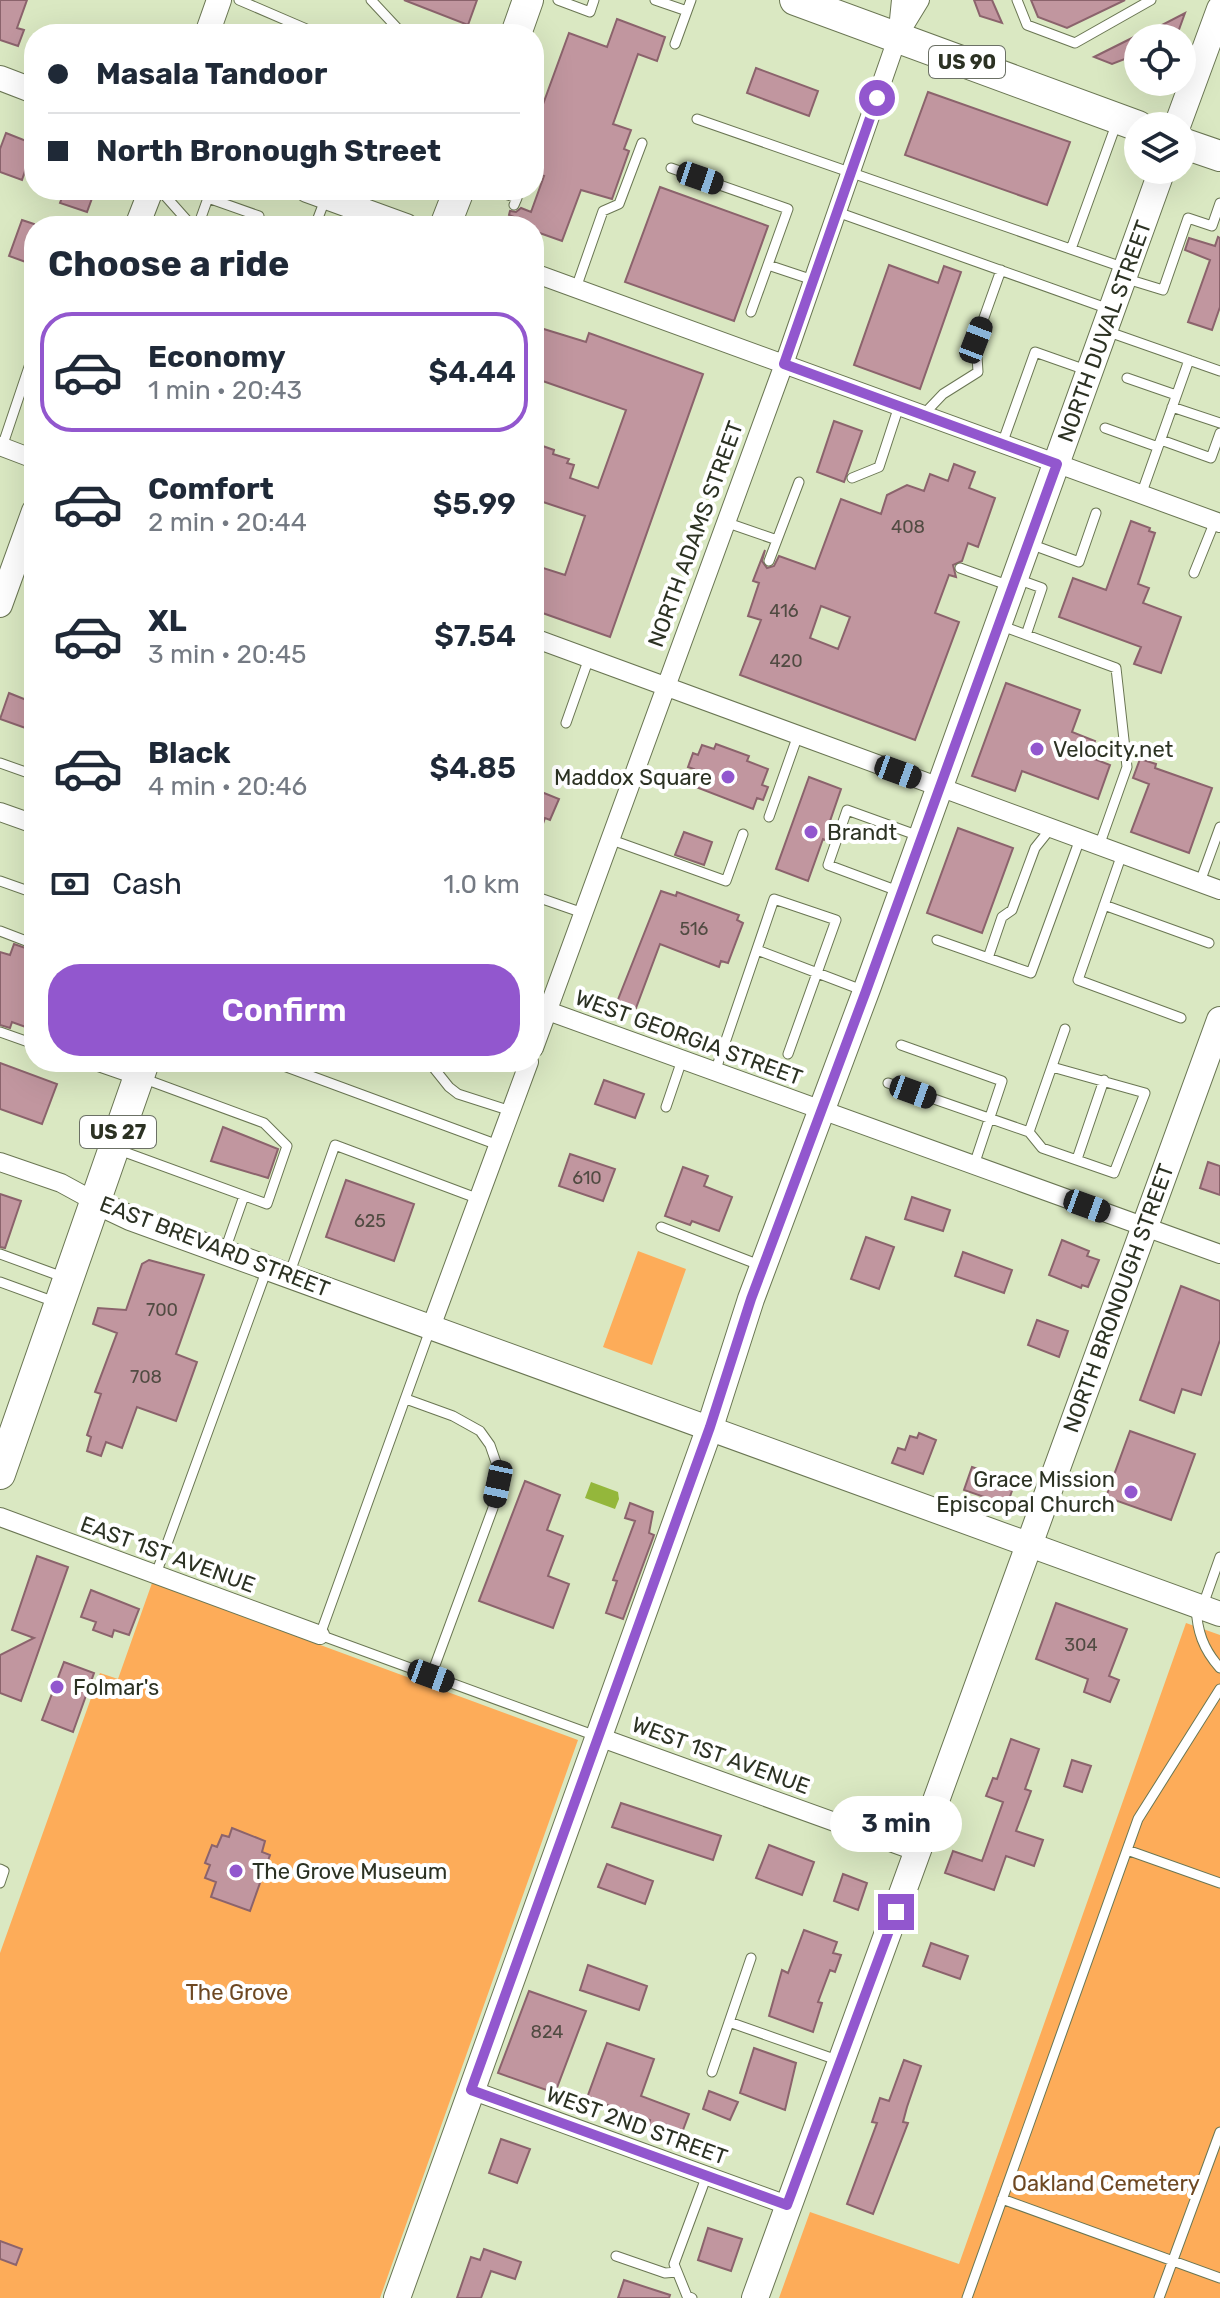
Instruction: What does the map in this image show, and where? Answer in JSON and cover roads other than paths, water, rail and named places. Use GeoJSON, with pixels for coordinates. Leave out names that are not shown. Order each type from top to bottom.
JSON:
{"type":"FeatureCollection","features":[{"type":"Feature","properties":{"kind":"main road"},"geometry":{"type":"LineString","coordinates":[[520,24],[528,0]]}},
{"type":"Feature","properties":{"kind":"main road","name":"US 90"},"geometry":{"type":"LineString","coordinates":[[795,0],[1124,121]]}},
{"type":"Feature","properties":{"kind":"main road"},"geometry":{"type":"LineString","coordinates":[[1183,112],[1216,31]]}},
{"type":"Feature","properties":{"kind":"main road"},"geometry":{"type":"LineString","coordinates":[[1196,148],[1220,156]]}},
{"type":"Feature","properties":{"kind":"main road","name":"NORTH DUVAL STREET"},"geometry":{"type":"LineString","coordinates":[[397,2298],[710,1427],[763,1266],[866,991],[1157,184]]}},
{"type":"Feature","properties":{"kind":"main road","name":"NORTH BRONOUGH STREET"},"geometry":{"type":"LineString","coordinates":[[755,2298],[1220,1020]]}},
{"type":"Feature","properties":{"kind":"main road","name":"US 27"},"geometry":{"type":"LineString","coordinates":[[1,1468],[16,1411],[140,1073]]}},
{"type":"Feature","properties":{"kind":"street"},"geometry":{"type":"LineString","coordinates":[[211,24],[219,0]]}},
{"type":"Feature","properties":{"kind":"street","name":"NORTH ADAMS STREET"},"geometry":{"type":"LineString","coordinates":[[898,36],[901,0]]}},
{"type":"Feature","properties":{"kind":"street","name":"NORTH ADAMS STREET"},"geometry":{"type":"LineString","coordinates":[[544,1002],[583,913],[784,364],[898,36],[920,0]]}},
{"type":"Feature","properties":{"kind":"street"},"geometry":{"type":"LineString","coordinates":[[0,78],[24,87]]}},
{"type":"Feature","properties":{"kind":"street"},"geometry":{"type":"LineString","coordinates":[[341,200],[381,216]]}},
{"type":"Feature","properties":{"kind":"street"},"geometry":{"type":"LineString","coordinates":[[544,277],[1218,522]]}},
{"type":"Feature","properties":{"kind":"street"},"geometry":{"type":"LineString","coordinates":[[1,446],[24,455]]}},
{"type":"Feature","properties":{"kind":"street"},"geometry":{"type":"LineString","coordinates":[[0,605],[24,539]]}},
{"type":"Feature","properties":{"kind":"street"},"geometry":{"type":"LineString","coordinates":[[544,642],[1220,890]]}},
{"type":"Feature","properties":{"kind":"street"},"geometry":{"type":"LineString","coordinates":[[0,812],[24,820]]}},
{"type":"Feature","properties":{"kind":"street","name":"WEST GEORGIA STREET"},"geometry":{"type":"LineString","coordinates":[[544,1010],[1220,1254]]}},
{"type":"Feature","properties":{"kind":"street"},"geometry":{"type":"LineString","coordinates":[[431,1327],[525,1072]]}},
{"type":"Feature","properties":{"kind":"street","name":"EAST BREVARD STREET"},"geometry":{"type":"LineString","coordinates":[[0,1162],[61,1183],[130,1218],[224,1253],[1206,1609]]}},
{"type":"Feature","properties":{"kind":"street","name":"EAST 1ST AVENUE"},"geometry":{"type":"LineString","coordinates":[[0,1517],[320,1635]]}},
{"type":"Feature","properties":{"kind":"street","name":"WEST 1ST AVENUE"},"geometry":{"type":"LineString","coordinates":[[599,1737],[918,1852]]}},
{"type":"Feature","properties":{"kind":"street","name":"WEST 2ND STREET"},"geometry":{"type":"LineString","coordinates":[[471,2090],[787,2205]]}},
{"type":"Feature","properties":{"kind":"lane"},"geometry":{"type":"LineString","coordinates":[[239,0],[295,24]]}},
{"type":"Feature","properties":{"kind":"lane"},"geometry":{"type":"LineString","coordinates":[[371,0],[393,24]]}},
{"type":"Feature","properties":{"kind":"lane"},"geometry":{"type":"LineString","coordinates":[[558,0],[590,12],[594,0]]}},
{"type":"Feature","properties":{"kind":"lane"},"geometry":{"type":"LineString","coordinates":[[655,0],[687,11]]}},
{"type":"Feature","properties":{"kind":"lane"},"geometry":{"type":"LineString","coordinates":[[675,44],[691,0]]}},
{"type":"Feature","properties":{"kind":"lane"},"geometry":{"type":"LineString","coordinates":[[1017,0],[1027,25],[1075,43],[1151,0]]}},
{"type":"Feature","properties":{"kind":"lane"},"geometry":{"type":"LineString","coordinates":[[697,119],[1071,249],[1163,290],[1188,218],[1212,226],[1220,203]]}},
{"type":"Feature","properties":{"kind":"lane"},"geometry":{"type":"LineString","coordinates":[[1071,249],[1124,131]]}},
{"type":"Feature","properties":{"kind":"lane"},"geometry":{"type":"LineString","coordinates":[[576,288],[603,211],[619,204],[642,143]]}},
{"type":"Feature","properties":{"kind":"lane"},"geometry":{"type":"LineString","coordinates":[[671,168],[788,209],[751,312]]}},
{"type":"Feature","properties":{"kind":"lane"},"geometry":{"type":"LineString","coordinates":[[169,200],[183,216]]}},
{"type":"Feature","properties":{"kind":"lane"},"geometry":{"type":"LineString","coordinates":[[228,200],[259,216]]}},
{"type":"Feature","properties":{"kind":"lane"},"geometry":{"type":"LineString","coordinates":[[514,205],[516,200]]}},
{"type":"Feature","properties":{"kind":"lane"},"geometry":{"type":"LineString","coordinates":[[837,212],[1001,270],[1189,360],[1220,371]]}},
{"type":"Feature","properties":{"kind":"lane"},"geometry":{"type":"LineString","coordinates":[[768,265],[813,280]]}},
{"type":"Feature","properties":{"kind":"lane"},"geometry":{"type":"LineString","coordinates":[[923,415],[943,394],[978,372],[976,340],[1001,270]]}},
{"type":"Feature","properties":{"kind":"lane"},"geometry":{"type":"LineString","coordinates":[[1002,444],[1035,352],[1090,371]]}},
{"type":"Feature","properties":{"kind":"lane"},"geometry":{"type":"LineString","coordinates":[[1141,495],[1189,360]]}},
{"type":"Feature","properties":{"kind":"lane"},"geometry":{"type":"LineString","coordinates":[[1127,378],[1176,395]]}},
{"type":"Feature","properties":{"kind":"lane"},"geometry":{"type":"LineString","coordinates":[[1,446],[24,380]]}},
{"type":"Feature","properties":{"kind":"lane"},"geometry":{"type":"LineString","coordinates":[[852,478],[879,467],[899,406]]}},
{"type":"Feature","properties":{"kind":"lane"},"geometry":{"type":"LineString","coordinates":[[1172,407],[1220,423]]}},
{"type":"Feature","properties":{"kind":"lane"},"geometry":{"type":"LineString","coordinates":[[1105,428],[1211,458],[1220,433]]}},
{"type":"Feature","properties":{"kind":"lane"},"geometry":{"type":"LineString","coordinates":[[769,561],[799,482]]}},
{"type":"Feature","properties":{"kind":"lane"},"geometry":{"type":"LineString","coordinates":[[1028,543],[1079,562],[1096,513]]}},
{"type":"Feature","properties":{"kind":"lane"},"geometry":{"type":"LineString","coordinates":[[725,522],[777,540]]}},
{"type":"Feature","properties":{"kind":"lane"},"geometry":{"type":"LineString","coordinates":[[1194,573],[1218,522]]}},
{"type":"Feature","properties":{"kind":"lane"},"geometry":{"type":"LineString","coordinates":[[960,568],[1042,588],[1026,635]]}},
{"type":"Feature","properties":{"kind":"lane"},"geometry":{"type":"LineString","coordinates":[[998,625],[1116,668],[1123,709],[1127,767],[1099,846]]}},
{"type":"Feature","properties":{"kind":"lane"},"geometry":{"type":"LineString","coordinates":[[566,723],[589,658]]}},
{"type":"Feature","properties":{"kind":"lane"},"geometry":{"type":"LineString","coordinates":[[769,817],[798,735]]}},
{"type":"Feature","properties":{"kind":"lane"},"geometry":{"type":"LineString","coordinates":[[0,763],[24,771]]}},
{"type":"Feature","properties":{"kind":"lane"},"geometry":{"type":"LineString","coordinates":[[901,892],[828,865],[847,810],[921,836]]}},
{"type":"Feature","properties":{"kind":"lane"},"geometry":{"type":"LineString","coordinates":[[1200,882],[1220,827]]}},
{"type":"Feature","properties":{"kind":"lane"},"geometry":{"type":"LineString","coordinates":[[988,958],[1002,917],[1012,910],[1035,848],[1051,828]]}},
{"type":"Feature","properties":{"kind":"lane"},"geometry":{"type":"LineString","coordinates":[[609,839],[726,881],[743,834]]}},
{"type":"Feature","properties":{"kind":"lane"},"geometry":{"type":"LineString","coordinates":[[937,940],[1031,973],[1080,839]]}},
{"type":"Feature","properties":{"kind":"lane"},"geometry":{"type":"LineString","coordinates":[[1122,854],[1078,980],[1181,1018]]}},
{"type":"Feature","properties":{"kind":"lane"},"geometry":{"type":"LineString","coordinates":[[0,881],[24,889]]}},
{"type":"Feature","properties":{"kind":"lane"},"geometry":{"type":"LineString","coordinates":[[544,899],[583,913]]}},
{"type":"Feature","properties":{"kind":"lane"},"geometry":{"type":"LineString","coordinates":[[715,1072],[774,899],[836,920],[788,1054]]}},
{"type":"Feature","properties":{"kind":"lane"},"geometry":{"type":"LineString","coordinates":[[1104,905],[1209,943]]}},
{"type":"Feature","properties":{"kind":"lane"},"geometry":{"type":"LineString","coordinates":[[0,931],[24,940]]}},
{"type":"Feature","properties":{"kind":"lane"},"geometry":{"type":"LineString","coordinates":[[757,950],[866,991]]}},
{"type":"Feature","properties":{"kind":"lane"},"geometry":{"type":"LineString","coordinates":[[1029,1132],[1065,1029]]}},
{"type":"Feature","properties":{"kind":"lane"},"geometry":{"type":"LineString","coordinates":[[0,1032],[24,1040]]}},
{"type":"Feature","properties":{"kind":"lane"},"geometry":{"type":"LineString","coordinates":[[901,1045],[1002,1081],[974,1165]]}},
{"type":"Feature","properties":{"kind":"lane"},"geometry":{"type":"LineString","coordinates":[[666,1107],[682,1060]]}},
{"type":"Feature","properties":{"kind":"lane"},"geometry":{"type":"LineString","coordinates":[[888,1083],[1029,1132],[1042,1148],[1114,1173],[1145,1093],[1052,1067]]}},
{"type":"Feature","properties":{"kind":"lane"},"geometry":{"type":"LineString","coordinates":[[300,1072],[498,1145]]}},
{"type":"Feature","properties":{"kind":"lane"},"geometry":{"type":"LineString","coordinates":[[437,1072],[458,1094],[511,1111]]}},
{"type":"Feature","properties":{"kind":"lane"},"geometry":{"type":"LineString","coordinates":[[113,1147],[267,1204],[287,1146],[264,1123],[140,1073]]}},
{"type":"Feature","properties":{"kind":"lane"},"geometry":{"type":"LineString","coordinates":[[1077,1159],[1104,1080]]}},
{"type":"Feature","properties":{"kind":"lane"},"geometry":{"type":"LineString","coordinates":[[156,1574],[278,1272],[335,1145],[479,1199]]}},
{"type":"Feature","properties":{"kind":"lane"},"geometry":{"type":"LineString","coordinates":[[224,1253],[244,1196]]}},
{"type":"Feature","properties":{"kind":"lane"},"geometry":{"type":"LineString","coordinates":[[661,1227],[763,1266]]}},
{"type":"Feature","properties":{"kind":"lane"},"geometry":{"type":"LineString","coordinates":[[0,1254],[62,1291]]}},
{"type":"Feature","properties":{"kind":"lane"},"geometry":{"type":"LineString","coordinates":[[0,1282],[62,1291]]}},
{"type":"Feature","properties":{"kind":"lane"},"geometry":{"type":"LineString","coordinates":[[431,1327],[320,1635],[599,1737]]}},
{"type":"Feature","properties":{"kind":"lane"},"geometry":{"type":"LineString","coordinates":[[406,1399],[453,1416],[480,1431],[490,1445],[499,1471],[493,1508],[431,1676]]}},
{"type":"Feature","properties":{"kind":"lane"},"geometry":{"type":"LineString","coordinates":[[1220,1557],[1197,1631],[1209,1656],[1220,1668]]}},
{"type":"Feature","properties":{"kind":"lane"},"geometry":{"type":"LineString","coordinates":[[967,2298],[1138,1819],[1220,1689]]}},
{"type":"Feature","properties":{"kind":"lane"},"geometry":{"type":"LineString","coordinates":[[1127,1850],[1220,1883]]}},
{"type":"Feature","properties":{"kind":"lane"},"geometry":{"type":"LineString","coordinates":[[0,1869],[4,1871],[0,1883]]}},
{"type":"Feature","properties":{"kind":"lane"},"geometry":{"type":"LineString","coordinates":[[712,2072],[751,1958]]}},
{"type":"Feature","properties":{"kind":"lane"},"geometry":{"type":"LineString","coordinates":[[729,2022],[840,2061]]}},
{"type":"Feature","properties":{"kind":"lane"},"geometry":{"type":"LineString","coordinates":[[1159,2298],[1220,2132]]}},
{"type":"Feature","properties":{"kind":"lane"},"geometry":{"type":"LineString","coordinates":[[692,2298],[687,2296],[674,2264],[707,2175]]}},
{"type":"Feature","properties":{"kind":"lane"},"geometry":{"type":"LineString","coordinates":[[1002,2199],[1220,2278]]}},
{"type":"Feature","properties":{"kind":"lane"},"geometry":{"type":"LineString","coordinates":[[616,2256],[665,2273],[677,2272]]}},
{"type":"Feature","properties":{"kind":"place","name":"Velocity.net"},"geometry":{"type":"Point","coordinates":[1037,749]}},
{"type":"Feature","properties":{"kind":"place","name":"Maddox Square"},"geometry":{"type":"Point","coordinates":[728,777]}},
{"type":"Feature","properties":{"kind":"place","name":"Brandt"},"geometry":{"type":"Point","coordinates":[811,832]}},
{"type":"Feature","properties":{"kind":"place","name":"Grace Mission Episcopal Church"},"geometry":{"type":"Point","coordinates":[1131,1492]}},
{"type":"Feature","properties":{"kind":"place","name":"Folmar's"},"geometry":{"type":"Point","coordinates":[57,1687]}},
{"type":"Feature","properties":{"kind":"place","name":"The Grove Museum"},"geometry":{"type":"Point","coordinates":[236,1871]}},
{"type":"Feature","properties":{"kind":"park label","name":"The Grove"},"geometry":{"type":"Point","coordinates":[237,1992]}},
{"type":"Feature","properties":{"kind":"park label","name":"Oakland Cemetery"},"geometry":{"type":"Point","coordinates":[1106,2183]}}]}
